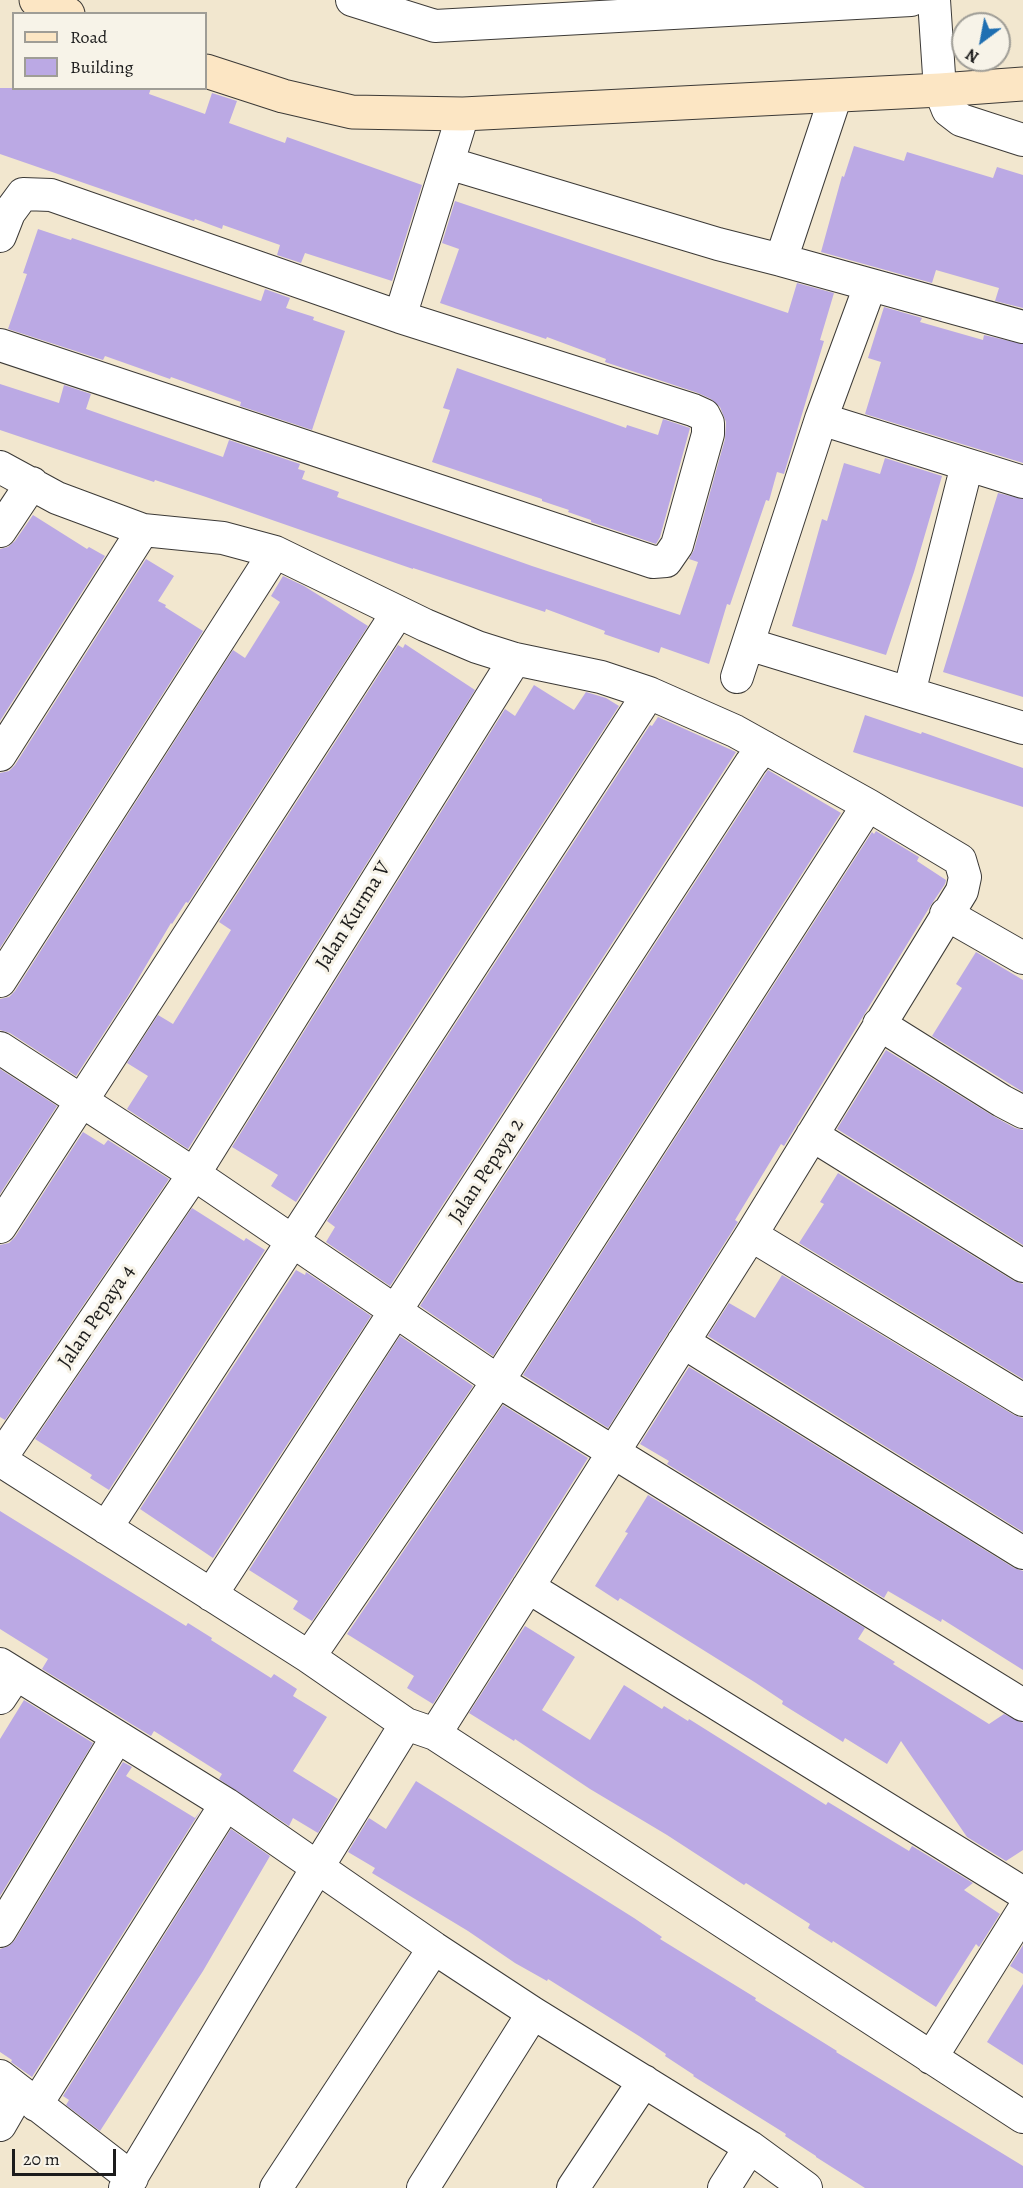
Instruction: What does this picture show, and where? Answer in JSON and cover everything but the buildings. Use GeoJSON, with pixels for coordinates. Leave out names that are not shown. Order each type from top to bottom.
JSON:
{"type":"FeatureCollection","features":[{"type":"Feature","properties":{"kind":"street"},"geometry":{"type":"LineString","coordinates":[[36,0],[64,12]]}},
{"type":"Feature","properties":{"kind":"street"},"geometry":{"type":"LineString","coordinates":[[352,0],[435,26],[926,5],[940,84],[948,110],[961,120],[1023,140]]}},
{"type":"Feature","properties":{"kind":"street"},"geometry":{"type":"LineString","coordinates":[[207,71],[283,96],[352,111],[463,114],[836,95],[940,84],[1023,84]]}},
{"type":"Feature","properties":{"kind":"street"},"geometry":{"type":"LineString","coordinates":[[781,260],[836,95]]}},
{"type":"Feature","properties":{"kind":"street"},"geometry":{"type":"LineString","coordinates":[[400,317],[463,114]]}},
{"type":"Feature","properties":{"kind":"street"},"geometry":{"type":"LineString","coordinates":[[448,163],[718,244],[1023,327]]}},
{"type":"Feature","properties":{"kind":"street"},"geometry":{"type":"LineString","coordinates":[[0,236],[9,213],[23,194],[51,195],[400,317],[693,410],[704,415],[708,423],[708,434],[677,545],[666,561],[653,562],[0,345]]}},
{"type":"Feature","properties":{"kind":"street"},"geometry":{"type":"LineString","coordinates":[[737,677],[820,419],[870,286]]}},
{"type":"Feature","properties":{"kind":"street"},"geometry":{"type":"LineString","coordinates":[[820,419],[1023,482]]}},
{"type":"Feature","properties":{"kind":"street"},"geometry":{"type":"LineString","coordinates":[[909,693],[967,465]]}},
{"type":"Feature","properties":{"kind":"street"},"geometry":{"type":"LineString","coordinates":[[0,467],[57,498],[143,530],[224,538],[274,552],[477,647],[515,659],[601,677],[649,693],[735,731],[868,805],[960,860],[965,877],[962,891],[751,1235],[528,1587],[317,1868],[129,2183],[18,2091]]}},
{"type":"Feature","properties":{"kind":"street"},"geometry":{"type":"LineString","coordinates":[[0,531],[32,483]]}},
{"type":"Feature","properties":{"kind":"street"},"geometry":{"type":"LineString","coordinates":[[0,755],[143,530]]}},
{"type":"Feature","properties":{"kind":"street"},"geometry":{"type":"LineString","coordinates":[[0,981],[274,552]]}},
{"type":"Feature","properties":{"kind":"street"},"geometry":{"type":"LineString","coordinates":[[0,1227],[399,612]]}},
{"type":"Feature","properties":{"kind":"street"},"geometry":{"type":"LineString","coordinates":[[748,644],[1023,728]]}},
{"type":"Feature","properties":{"kind":"street","name":"Jalan Kurma V"},"geometry":{"type":"LineString","coordinates":[[194,1174],[515,659]]}},
{"type":"Feature","properties":{"kind":"street"},"geometry":{"type":"LineString","coordinates":[[106,1528],[649,693]]}},
{"type":"Feature","properties":{"kind":"street","name":"Jalan Pepaya 2"},"geometry":{"type":"LineString","coordinates":[[211,1594],[751,762],[764,747]]}},
{"type":"Feature","properties":{"kind":"street"},"geometry":{"type":"LineString","coordinates":[[309,1657],[498,1381],[868,805]]}},
{"type":"Feature","properties":{"kind":"street"},"geometry":{"type":"LineString","coordinates":[[946,914],[1023,958]]}},
{"type":"Feature","properties":{"kind":"street"},"geometry":{"type":"LineString","coordinates":[[879,1024],[1023,1112]]}},
{"type":"Feature","properties":{"kind":"street"},"geometry":{"type":"LineString","coordinates":[[0,1048],[194,1174],[498,1381],[1023,1705]]}},
{"type":"Feature","properties":{"kind":"street"},"geometry":{"type":"LineString","coordinates":[[812,1135],[1023,1266]]}},
{"type":"Feature","properties":{"kind":"street","name":"Jalan Pepaya 4"},"geometry":{"type":"LineString","coordinates":[[0,1460],[194,1174]]}},
{"type":"Feature","properties":{"kind":"street"},"geometry":{"type":"LineString","coordinates":[[751,1235],[1023,1400]]}},
{"type":"Feature","properties":{"kind":"street"},"geometry":{"type":"LineString","coordinates":[[683,1342],[1023,1553]]}},
{"type":"Feature","properties":{"kind":"street"},"geometry":{"type":"LineString","coordinates":[[0,1460],[1023,2117]]}},
{"type":"Feature","properties":{"kind":"street"},"geometry":{"type":"LineString","coordinates":[[528,1587],[1022,1909],[931,2058]]}},
{"type":"Feature","properties":{"kind":"street"},"geometry":{"type":"LineString","coordinates":[[5,1679],[117,1737],[226,1804],[434,1948],[533,2013],[750,2147],[806,2188]]}},
{"type":"Feature","properties":{"kind":"street"},"geometry":{"type":"LineString","coordinates":[[0,1931],[117,1737]]}},
{"type":"Feature","properties":{"kind":"street"},"geometry":{"type":"LineString","coordinates":[[0,2125],[18,2091],[226,1804]]}},
{"type":"Feature","properties":{"kind":"street"},"geometry":{"type":"LineString","coordinates":[[276,2188],[434,1948]]}},
{"type":"Feature","properties":{"kind":"street"},"geometry":{"type":"LineString","coordinates":[[423,2188],[533,2013]]}},
{"type":"Feature","properties":{"kind":"street"},"geometry":{"type":"LineString","coordinates":[[573,2188],[644,2080]]}},
{"type":"Feature","properties":{"kind":"street"},"geometry":{"type":"LineString","coordinates":[[724,2188],[750,2147]]}}]}
